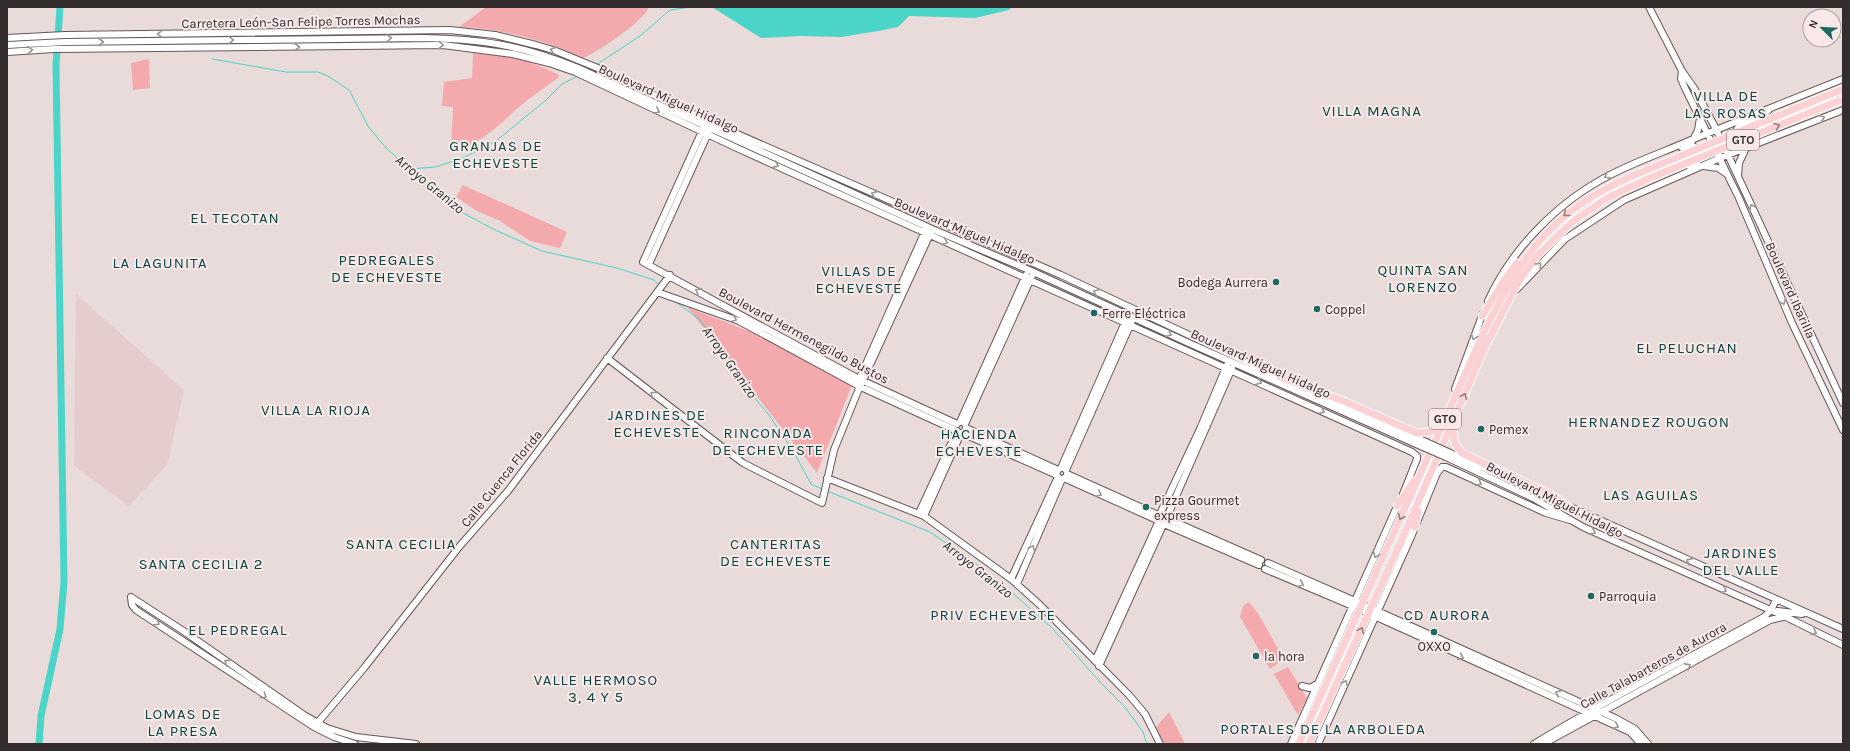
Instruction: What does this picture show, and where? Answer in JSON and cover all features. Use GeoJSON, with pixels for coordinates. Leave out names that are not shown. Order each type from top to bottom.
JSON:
{"type":"FeatureCollection","features":[{"type":"Feature","properties":{"kind":"main road","name":"GTO"},"geometry":{"type":"LineString","coordinates":[[1299,744],[1357,605],[1392,536],[1499,303],[1514,275],[1530,252],[1549,230],[1574,208],[1610,186],[1843,89]]}},
{"type":"Feature","properties":{"kind":"main road","name":"GTO"},"geometry":{"type":"LineString","coordinates":[[1309,744],[1327,704],[1373,612],[1401,540],[1485,347],[1512,293],[1537,256],[1571,223],[1607,198],[1650,178],[1840,101]]}},
{"type":"Feature","properties":{"kind":"main road"},"geometry":{"type":"LineString","coordinates":[[1482,316],[1508,274],[1519,261],[1530,252]]}},
{"type":"Feature","properties":{"kind":"main road"},"geometry":{"type":"LineString","coordinates":[[1280,377],[1338,399],[1417,433],[1430,432],[1446,418]]}},
{"type":"Feature","properties":{"kind":"main road"},"geometry":{"type":"LineString","coordinates":[[1452,423],[1455,444],[1462,453],[1550,494],[1571,508]]}},
{"type":"Feature","properties":{"kind":"main road"},"geometry":{"type":"LineString","coordinates":[[1397,506],[1425,465]]}},
{"type":"Feature","properties":{"kind":"main road"},"geometry":{"type":"LineString","coordinates":[[1415,527],[1430,474]]}},
{"type":"Feature","properties":{"kind":"street"},"geometry":{"type":"LineString","coordinates":[[1649,7],[1683,75]]}},
{"type":"Feature","properties":{"kind":"street","name":"Carretera León-San Felipe Torres Mochas"},"geometry":{"type":"LineString","coordinates":[[7,38],[53,35],[450,30],[494,35],[556,51],[590,65]]}},
{"type":"Feature","properties":{"kind":"street"},"geometry":{"type":"LineString","coordinates":[[360,46],[360,38],[362,33],[377,33],[383,31]]}},
{"type":"Feature","properties":{"kind":"street"},"geometry":{"type":"LineString","coordinates":[[7,45],[53,42],[448,38],[494,42],[532,51],[576,70]]}},
{"type":"Feature","properties":{"kind":"street"},"geometry":{"type":"LineString","coordinates":[[248,47],[278,43],[288,39]]}},
{"type":"Feature","properties":{"kind":"street"},"geometry":{"type":"LineString","coordinates":[[7,52],[54,49],[443,45],[464,46],[530,57],[576,70]]}},
{"type":"Feature","properties":{"kind":"street","name":"Boulevard Miguel Hidalgo"},"geometry":{"type":"LineString","coordinates":[[590,65],[928,231],[1127,324],[1286,394]]}},
{"type":"Feature","properties":{"kind":"street","name":"Boulevard Miguel Hidalgo"},"geometry":{"type":"LineString","coordinates":[[576,70],[624,92],[704,133],[836,192],[928,231],[1031,271],[1231,362],[1425,444]]}},
{"type":"Feature","properties":{"kind":"street","name":"Boulevard Ibarilla"},"geometry":{"type":"LineString","coordinates":[[1683,75],[1716,129],[1843,403]]}},
{"type":"Feature","properties":{"kind":"street","name":"Boulevard Ibarilla"},"geometry":{"type":"LineString","coordinates":[[1683,75],[1700,118],[1728,174],[1792,322],[1843,430]]}},
{"type":"Feature","properties":{"kind":"street"},"geometry":{"type":"LineString","coordinates":[[1446,418],[1482,316],[1505,269],[1546,222],[1581,192],[1628,166],[1693,140],[1716,129],[1843,79]]}},
{"type":"Feature","properties":{"kind":"street","name":"Boulevard Miguel Hidalgo"},"geometry":{"type":"LineString","coordinates":[[624,92],[709,124],[933,220],[1134,309],[1447,454],[1843,629]]}},
{"type":"Feature","properties":{"kind":"street"},"geometry":{"type":"LineString","coordinates":[[1769,109],[1763,115],[1740,126],[1737,129],[1737,137],[1744,144],[1775,136]]}},
{"type":"Feature","properties":{"kind":"street"},"geometry":{"type":"LineString","coordinates":[[1512,293],[1565,239],[1615,206],[1637,194],[1720,158],[1843,110]]}},
{"type":"Feature","properties":{"kind":"street"},"geometry":{"type":"LineString","coordinates":[[1708,115],[1726,125]]}},
{"type":"Feature","properties":{"kind":"street"},"geometry":{"type":"LineString","coordinates":[[1693,140],[1698,130],[1700,118]]}},
{"type":"Feature","properties":{"kind":"street"},"geometry":{"type":"LineString","coordinates":[[704,133],[709,124]]}},
{"type":"Feature","properties":{"kind":"street","name":"Boulevard Hermenegildo Bustos"},"geometry":{"type":"LineString","coordinates":[[704,133],[646,263],[670,275],[860,385]]}},
{"type":"Feature","properties":{"kind":"street"},"geometry":{"type":"LineString","coordinates":[[1628,166],[1641,165],[1690,146],[1698,150],[1698,160],[1695,165],[1648,185],[1637,194]]}},
{"type":"Feature","properties":{"kind":"street"},"geometry":{"type":"LineString","coordinates":[[1738,178],[1739,163],[1746,148]]}},
{"type":"Feature","properties":{"kind":"street"},"geometry":{"type":"LineString","coordinates":[[1703,166],[1718,168],[1728,174]]}},
{"type":"Feature","properties":{"kind":"street"},"geometry":{"type":"LineString","coordinates":[[805,171],[836,192]]}},
{"type":"Feature","properties":{"kind":"street"},"geometry":{"type":"LineString","coordinates":[[607,358],[743,463],[823,500],[834,450],[860,385],[933,220]]}},
{"type":"Feature","properties":{"kind":"street"},"geometry":{"type":"LineString","coordinates":[[921,515],[1031,271]]}},
{"type":"Feature","properties":{"kind":"street","name":"Calle Cuenca Florida"},"geometry":{"type":"LineString","coordinates":[[316,725],[364,668],[459,547],[508,491],[670,275]]}},
{"type":"Feature","properties":{"kind":"street","name":"Boulevard Hermenegildo Bustos"},"geometry":{"type":"LineString","coordinates":[[659,291],[667,296],[745,324],[860,385],[960,428],[1162,520],[1357,605]]}},
{"type":"Feature","properties":{"kind":"street"},"geometry":{"type":"LineString","coordinates":[[650,301],[667,296]]}},
{"type":"Feature","properties":{"kind":"street"},"geometry":{"type":"LineString","coordinates":[[1017,584],[1062,474],[1134,309]]}},
{"type":"Feature","properties":{"kind":"street"},"geometry":{"type":"LineString","coordinates":[[1792,322],[1794,316],[1802,313]]}},
{"type":"Feature","properties":{"kind":"street"},"geometry":{"type":"LineString","coordinates":[[1097,664],[1235,355]]}},
{"type":"Feature","properties":{"kind":"street"},"geometry":{"type":"LineString","coordinates":[[1810,358],[1815,363],[1823,379],[1831,379]]}},
{"type":"Feature","properties":{"kind":"street"},"geometry":{"type":"LineString","coordinates":[[1286,394],[1325,403]]}},
{"type":"Feature","properties":{"kind":"street"},"geometry":{"type":"LineString","coordinates":[[1286,394],[1416,454],[1417,462],[1382,540],[1357,605],[1316,687],[1291,744]]}},
{"type":"Feature","properties":{"kind":"street","name":"Boulevard Miguel Hidalgo"},"geometry":{"type":"LineString","coordinates":[[1447,454],[1532,498],[1570,520],[1774,611],[1843,645]]}},
{"type":"Feature","properties":{"kind":"street"},"geometry":{"type":"LineString","coordinates":[[1318,744],[1373,612],[1405,550],[1437,473],[1444,467],[1546,513],[1570,520]]}},
{"type":"Feature","properties":{"kind":"street"},"geometry":{"type":"LineString","coordinates":[[1011,579],[1062,474]]}},
{"type":"Feature","properties":{"kind":"street"},"geometry":{"type":"LineString","coordinates":[[827,478],[869,496],[921,515],[1011,579],[1039,604],[1097,664],[1121,686],[1145,714],[1160,744]]}},
{"type":"Feature","properties":{"kind":"street"},"geometry":{"type":"LineString","coordinates":[[1382,540],[1392,536],[1401,540],[1405,550]]}},
{"type":"Feature","properties":{"kind":"street"},"geometry":{"type":"LineString","coordinates":[[355,744],[329,735],[316,725],[182,630],[131,597],[132,605],[136,610],[316,725],[356,737],[416,744]]}},
{"type":"Feature","properties":{"kind":"street"},"geometry":{"type":"LineString","coordinates":[[1765,608],[1771,603],[1769,597]]}},
{"type":"Feature","properties":{"kind":"street","name":"Calle Talabarteros de Aurora"},"geometry":{"type":"LineString","coordinates":[[1543,744],[1594,716],[1597,710],[1774,611],[1776,600]]}},
{"type":"Feature","properties":{"kind":"street"},"geometry":{"type":"LineString","coordinates":[[1357,605],[1597,710],[1635,729],[1648,744]]}},
{"type":"Feature","properties":{"kind":"street"},"geometry":{"type":"LineString","coordinates":[[1770,620],[1774,611],[1813,616]]}},
{"type":"Feature","properties":{"kind":"street"},"geometry":{"type":"LineString","coordinates":[[1373,612],[1630,732],[1641,744]]}},
{"type":"Feature","properties":{"kind":"street","name":"Calle Talabarteros de Aurora"},"geometry":{"type":"LineString","coordinates":[[1534,744],[1587,713],[1597,710],[1702,659],[1770,620],[1786,617]]}},
{"type":"Feature","properties":{"kind":"street"},"geometry":{"type":"LineString","coordinates":[[1302,686],[1310,688],[1316,687]]}},
{"type":"Feature","properties":{"kind":"street"},"geometry":{"type":"LineString","coordinates":[[1316,687],[1318,700],[1327,704],[1334,702],[1338,698]]}},
{"type":"Feature","properties":{"kind":"street"},"geometry":{"type":"LineString","coordinates":[[1310,701],[1314,709],[1323,713],[1326,717],[1325,728]]}},
{"type":"Feature","properties":{"kind":"street"},"geometry":{"type":"LineString","coordinates":[[1302,717],[1307,711],[1314,709]]}},
{"type":"Feature","properties":{"kind":"shaded area"},"geometry":{"type":"Polygon","coordinates":[[[486,7],[649,7],[639,20],[630,28],[609,43],[583,58],[523,36],[491,30],[459,27],[486,7]]]}},
{"type":"Feature","properties":{"kind":"shaded area"},"geometry":{"type":"Polygon","coordinates":[[[473,53],[506,56],[528,62],[559,75],[558,78],[525,102],[481,139],[462,148],[451,151],[453,107],[442,106],[444,82],[472,78],[473,53]]]}},
{"type":"Feature","properties":{"kind":"shaded area"},"geometry":{"type":"Polygon","coordinates":[[[149,59],[150,88],[133,90],[131,63],[149,59]]]}},
{"type":"Feature","properties":{"kind":"shaded area"},"geometry":{"type":"Polygon","coordinates":[[[463,185],[567,232],[560,248],[530,241],[500,221],[477,211],[456,197],[463,185]]]}},
{"type":"Feature","properties":{"kind":"shaded area"},"geometry":{"type":"Polygon","coordinates":[[[76,294],[184,390],[167,465],[129,506],[74,466],[76,294]]]}},
{"type":"Feature","properties":{"kind":"shaded area"},"geometry":{"type":"Polygon","coordinates":[[[687,307],[756,334],[852,385],[817,473],[687,307]]]}},
{"type":"Feature","properties":{"kind":"shaded area"},"geometry":{"type":"Polygon","coordinates":[[[1249,602],[1257,612],[1284,659],[1270,669],[1240,617],[1243,606],[1249,602]]]}},
{"type":"Feature","properties":{"kind":"shaded area"},"geometry":{"type":"Polygon","coordinates":[[[1288,667],[1307,698],[1298,715],[1274,674],[1288,667]]]}},
{"type":"Feature","properties":{"kind":"shaded area"},"geometry":{"type":"Polygon","coordinates":[[[1169,712],[1185,744],[1164,744],[1156,727],[1169,712]]]}},
{"type":"Feature","properties":{"kind":"water"},"geometry":{"type":"Polygon","coordinates":[[[712,7],[1012,7],[1009,10],[975,18],[909,16],[898,27],[841,37],[801,36],[761,38],[712,7]]]}},
{"type":"Feature","properties":{"kind":"waterway"},"geometry":{"type":"LineString","coordinates":[[39,744],[41,716],[60,629],[64,582],[56,65],[60,7]]}},
{"type":"Feature","properties":{"kind":"waterway"},"geometry":{"type":"LineString","coordinates":[[596,65],[640,36],[670,10],[691,7]]}},
{"type":"Feature","properties":{"kind":"waterway","name":"Arroyo Granizo"},"geometry":{"type":"LineString","coordinates":[[212,59],[286,72],[318,72],[328,76],[349,90],[368,126],[386,148],[454,208],[491,228],[542,251],[617,268],[654,280],[660,286]]}},
{"type":"Feature","properties":{"kind":"waterway"},"geometry":{"type":"LineString","coordinates":[[410,169],[435,167],[463,158],[496,141],[546,100],[562,84],[578,76]]}},
{"type":"Feature","properties":{"kind":"waterway","name":"Arroyo Granizo"},"geometry":{"type":"LineString","coordinates":[[676,302],[699,319],[729,357],[738,378],[769,415],[792,449],[811,484],[822,489]]}},
{"type":"Feature","properties":{"kind":"waterway","name":"Arroyo Granizo"},"geometry":{"type":"LineString","coordinates":[[827,491],[930,532],[967,557],[1001,583],[1051,627],[1101,683],[1125,707],[1143,732],[1147,744]]}},
{"type":"Feature","properties":{"kind":"place","name":"Bodega Aurrera"},"geometry":{"type":"Point","coordinates":[1276,282]}},
{"type":"Feature","properties":{"kind":"place","name":"Coppel"},"geometry":{"type":"Point","coordinates":[1317,309]}},
{"type":"Feature","properties":{"kind":"place","name":"Ferre Eléctrica"},"geometry":{"type":"Point","coordinates":[1094,313]}},
{"type":"Feature","properties":{"kind":"place","name":"Pemex"},"geometry":{"type":"Point","coordinates":[1481,429]}},
{"type":"Feature","properties":{"kind":"place","name":"Pizza Gourmet express"},"geometry":{"type":"Point","coordinates":[1146,507]}},
{"type":"Feature","properties":{"kind":"place","name":"Parroquia"},"geometry":{"type":"Point","coordinates":[1591,596]}},
{"type":"Feature","properties":{"kind":"place","name":"OXXO"},"geometry":{"type":"Point","coordinates":[1434,632]}},
{"type":"Feature","properties":{"kind":"place","name":"la hora"},"geometry":{"type":"Point","coordinates":[1256,656]}},
{"type":"Feature","properties":{"kind":"district","name":"VILLA DE LAS ROSAS"},"geometry":{"type":"Point","coordinates":[1726,104]}},
{"type":"Feature","properties":{"kind":"district","name":"VILLA MAGNA"},"geometry":{"type":"Point","coordinates":[1372,111]}},
{"type":"Feature","properties":{"kind":"district","name":"GRANJAS DE ECHEVESTE"},"geometry":{"type":"Point","coordinates":[496,154]}},
{"type":"Feature","properties":{"kind":"district","name":"EL TECOTAN"},"geometry":{"type":"Point","coordinates":[235,218]}},
{"type":"Feature","properties":{"kind":"district","name":"LA LAGUNITA"},"geometry":{"type":"Point","coordinates":[160,263]}},
{"type":"Feature","properties":{"kind":"district","name":"PEDREGALES DE ECHEVESTE"},"geometry":{"type":"Point","coordinates":[387,268]}},
{"type":"Feature","properties":{"kind":"district","name":"QUINTA SAN LORENZO"},"geometry":{"type":"Point","coordinates":[1423,278]}},
{"type":"Feature","properties":{"kind":"district","name":"VILLAS DE ECHEVESTE"},"geometry":{"type":"Point","coordinates":[859,280]}},
{"type":"Feature","properties":{"kind":"district","name":"EL PELUCHAN"},"geometry":{"type":"Point","coordinates":[1687,348]}},
{"type":"Feature","properties":{"kind":"district","name":"VILLA LA RIOJA"},"geometry":{"type":"Point","coordinates":[316,410]}},
{"type":"Feature","properties":{"kind":"district","name":"HERNANDEZ ROUGON"},"geometry":{"type":"Point","coordinates":[1649,422]}},
{"type":"Feature","properties":{"kind":"district","name":"JARDINES DE ECHEVESTE"},"geometry":{"type":"Point","coordinates":[657,424]}},
{"type":"Feature","properties":{"kind":"district","name":"RINCONADA DE ECHEVESTE"},"geometry":{"type":"Point","coordinates":[768,442]}},
{"type":"Feature","properties":{"kind":"district","name":"HACIENDA ECHEVESTE"},"geometry":{"type":"Point","coordinates":[979,442]}},
{"type":"Feature","properties":{"kind":"district","name":"LAS AGUILAS"},"geometry":{"type":"Point","coordinates":[1651,495]}},
{"type":"Feature","properties":{"kind":"district","name":"SANTA CECILIA"},"geometry":{"type":"Point","coordinates":[401,544]}},
{"type":"Feature","properties":{"kind":"district","name":"CANTERITAS DE ECHEVESTE"},"geometry":{"type":"Point","coordinates":[776,552]}},
{"type":"Feature","properties":{"kind":"district","name":"JARDINES DEL VALLE"},"geometry":{"type":"Point","coordinates":[1741,562]}},
{"type":"Feature","properties":{"kind":"district","name":"SANTA CECILIA 2"},"geometry":{"type":"Point","coordinates":[201,564]}},
{"type":"Feature","properties":{"kind":"district","name":"PRIV ECHEVESTE"},"geometry":{"type":"Point","coordinates":[993,615]}},
{"type":"Feature","properties":{"kind":"district","name":"CD AURORA"},"geometry":{"type":"Point","coordinates":[1447,615]}},
{"type":"Feature","properties":{"kind":"district","name":"EL PEDREGAL"},"geometry":{"type":"Point","coordinates":[238,630]}},
{"type":"Feature","properties":{"kind":"district","name":"VALLE HERMOSO 3, 4 Y 5"},"geometry":{"type":"Point","coordinates":[596,688]}},
{"type":"Feature","properties":{"kind":"district","name":"LOMAS DE LA PRESA"},"geometry":{"type":"Point","coordinates":[183,722]}},
{"type":"Feature","properties":{"kind":"district","name":"PORTALES DE LA ARBOLEDA"},"geometry":{"type":"Point","coordinates":[1323,729]}}]}
